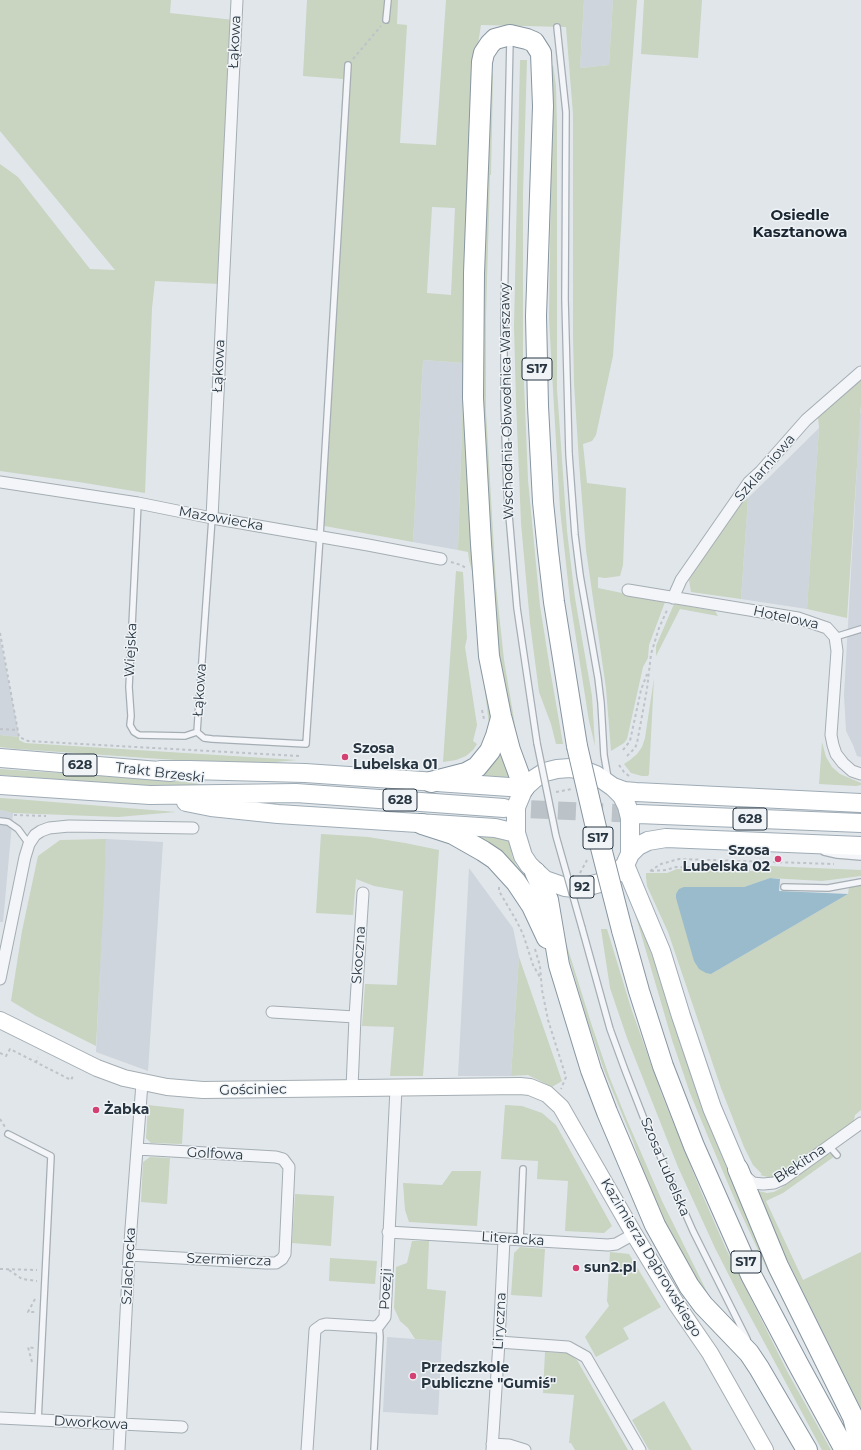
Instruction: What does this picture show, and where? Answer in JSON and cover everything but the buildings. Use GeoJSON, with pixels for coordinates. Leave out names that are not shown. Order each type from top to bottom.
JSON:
{"type":"FeatureCollection","features":[{"type":"Feature","properties":{"kind":"highway","name":"S17"},"geometry":{"type":"LineString","coordinates":[[510,35],[534,42],[541,53],[543,106],[536,316],[543,502],[554,602],[577,746],[597,832],[639,991],[663,1066],[694,1146],[751,1274],[845,1450]]}},
{"type":"Feature","properties":{"kind":"highway"},"geometry":{"type":"LineString","coordinates":[[510,35],[495,39],[484,53],[482,62],[473,304],[473,398],[489,656],[501,716],[513,760],[524,788]]}},
{"type":"Feature","properties":{"kind":"highway"},"geometry":{"type":"LineString","coordinates":[[431,782],[466,773],[477,767],[487,755],[494,743],[501,716]]}},
{"type":"Feature","properties":{"kind":"highway"},"geometry":{"type":"LineString","coordinates":[[422,824],[453,834],[466,841],[483,851],[507,872],[532,906],[559,965]]}},
{"type":"Feature","properties":{"kind":"highway"},"geometry":{"type":"LineString","coordinates":[[535,872],[548,900],[559,965]]}},
{"type":"Feature","properties":{"kind":"highway","name":"Szosa Lubelska"},"geometry":{"type":"LineString","coordinates":[[559,965],[569,1001],[599,1092],[655,1225],[689,1286],[704,1305],[748,1353],[776,1394],[807,1450]]}},
{"type":"Feature","properties":{"kind":"highway"},"geometry":{"type":"LineString","coordinates":[[738,1169],[778,1266],[853,1418],[861,1448]]}},
{"type":"Feature","properties":{"kind":"main road","name":"Trakt Brzeski"},"geometry":{"type":"LineString","coordinates":[[0,758],[160,770],[296,792],[504,808]]}},
{"type":"Feature","properties":{"kind":"main road","name":"92"},"geometry":{"type":"LineString","coordinates":[[570,768],[586,771],[596,775],[611,786],[622,796],[629,812],[631,832],[628,859],[615,875],[603,882],[585,887],[574,888],[545,880],[535,872],[523,856],[516,833],[516,807],[524,788],[545,772],[570,768]]}},
{"type":"Feature","properties":{"kind":"main road"},"geometry":{"type":"LineString","coordinates":[[160,770],[305,773],[524,788]]}},
{"type":"Feature","properties":{"kind":"main road","name":"Trakt Brzeski"},"geometry":{"type":"LineString","coordinates":[[0,785],[150,795],[296,792]]}},
{"type":"Feature","properties":{"kind":"main road"},"geometry":{"type":"LineString","coordinates":[[611,786],[624,791],[636,792],[861,803]]}},
{"type":"Feature","properties":{"kind":"main road"},"geometry":{"type":"LineString","coordinates":[[150,795],[211,807],[278,814],[495,828],[516,833]]}},
{"type":"Feature","properties":{"kind":"main road","name":"628"},"geometry":{"type":"LineString","coordinates":[[638,814],[861,823]]}},
{"type":"Feature","properties":{"kind":"main road"},"geometry":{"type":"LineString","coordinates":[[738,1169],[712,1108],[661,951],[628,859],[638,846],[648,841],[666,838],[861,846]]}},
{"type":"Feature","properties":{"kind":"street","name":"Łąkowa"},"geometry":{"type":"LineString","coordinates":[[212,518],[237,0]]}},
{"type":"Feature","properties":{"kind":"street","name":"Szklarniowa"},"geometry":{"type":"LineString","coordinates":[[673,598],[681,580],[748,482],[761,470],[806,420],[861,372]]}},
{"type":"Feature","properties":{"kind":"street","name":"Mazowiecka"},"geometry":{"type":"LineString","coordinates":[[0,482],[138,503],[212,518],[320,536],[441,559]]}},
{"type":"Feature","properties":{"kind":"street","name":"Hotelowa"},"geometry":{"type":"LineString","coordinates":[[628,590],[798,618],[827,628],[835,637],[837,651],[831,735],[836,754],[852,771],[861,774]]}},
{"type":"Feature","properties":{"kind":"street"},"geometry":{"type":"LineString","coordinates":[[0,979],[20,877],[29,844],[41,831],[57,827],[82,825],[193,828]]}},
{"type":"Feature","properties":{"kind":"street","name":"Skoczna"},"geometry":{"type":"LineString","coordinates":[[352,1088],[363,893]]}},
{"type":"Feature","properties":{"kind":"street"},"geometry":{"type":"LineString","coordinates":[[272,1012],[355,1017]]}},
{"type":"Feature","properties":{"kind":"street","name":"Gościniec"},"geometry":{"type":"LineString","coordinates":[[0,1020],[91,1066],[124,1078],[167,1087],[203,1090],[520,1086]]}},
{"type":"Feature","properties":{"kind":"street","name":"Szlachecka"},"geometry":{"type":"LineString","coordinates":[[119,1450],[129,1255],[142,1082]]}},
{"type":"Feature","properties":{"kind":"street","name":"Kazimierza Dąbrowskiego"},"geometry":{"type":"LineString","coordinates":[[520,1086],[539,1090],[553,1099],[561,1107],[676,1305],[710,1353],[765,1450]]}},
{"type":"Feature","properties":{"kind":"street","name":"Poezji"},"geometry":{"type":"LineString","coordinates":[[307,1450],[315,1330],[326,1324],[375,1327],[379,1325],[384,1317],[396,1088]]}},
{"type":"Feature","properties":{"kind":"street","name":"Błękitna"},"geometry":{"type":"LineString","coordinates":[[738,1169],[753,1183],[774,1183],[783,1179],[861,1123]]}},
{"type":"Feature","properties":{"kind":"street","name":"Golfowa"},"geometry":{"type":"LineString","coordinates":[[137,1149],[276,1157],[283,1158],[289,1167]]}},
{"type":"Feature","properties":{"kind":"street","name":"Szermiercza"},"geometry":{"type":"LineString","coordinates":[[129,1255],[276,1263],[282,1259],[285,1254],[289,1167]]}},
{"type":"Feature","properties":{"kind":"street","name":"Literacka"},"geometry":{"type":"LineString","coordinates":[[388,1232],[608,1245],[616,1244],[634,1234]]}},
{"type":"Feature","properties":{"kind":"street","name":"Liryczna"},"geometry":{"type":"LineString","coordinates":[[492,1447],[504,1239]]}},
{"type":"Feature","properties":{"kind":"street"},"geometry":{"type":"LineString","coordinates":[[499,1342],[568,1347],[586,1357],[640,1450]]}},
{"type":"Feature","properties":{"kind":"street","name":"Dworkowa"},"geometry":{"type":"LineString","coordinates":[[0,1418],[182,1427]]}},
{"type":"Feature","properties":{"kind":"street"},"geometry":{"type":"LineString","coordinates":[[492,1447],[509,1445],[525,1450]]}},
{"type":"Feature","properties":{"kind":"lane"},"geometry":{"type":"LineString","coordinates":[[386,20],[388,0]]}},
{"type":"Feature","properties":{"kind":"lane"},"geometry":{"type":"LineString","coordinates":[[557,27],[566,112],[565,299],[569,462],[580,576],[598,678],[604,755],[611,786]]}},
{"type":"Feature","properties":{"kind":"lane","name":"Wschodnia Obwodnica Warszawy"},"geometry":{"type":"LineString","coordinates":[[510,35],[504,312],[504,403],[507,485],[517,608],[537,743],[556,836],[582,928]]}},
{"type":"Feature","properties":{"kind":"lane"},"geometry":{"type":"LineString","coordinates":[[198,732],[204,738],[212,739],[306,744],[348,65]]}},
{"type":"Feature","properties":{"kind":"lane","name":"Wiejska"},"geometry":{"type":"LineString","coordinates":[[138,503],[129,687],[131,716],[130,725],[134,732],[139,735],[185,736],[198,732]]}},
{"type":"Feature","properties":{"kind":"lane","name":"Łąkowa"},"geometry":{"type":"LineString","coordinates":[[198,732],[212,518]]}},
{"type":"Feature","properties":{"kind":"lane"},"geometry":{"type":"LineString","coordinates":[[835,637],[861,629]]}},
{"type":"Feature","properties":{"kind":"lane"},"geometry":{"type":"LineString","coordinates":[[0,821],[8,822],[18,829],[29,844]]}},
{"type":"Feature","properties":{"kind":"lane"},"geometry":{"type":"LineString","coordinates":[[795,844],[837,855],[861,857]]}},
{"type":"Feature","properties":{"kind":"lane"},"geometry":{"type":"LineString","coordinates":[[784,887],[828,888],[861,882]]}},
{"type":"Feature","properties":{"kind":"lane","name":"Szosa Lubelska"},"geometry":{"type":"LineString","coordinates":[[582,928],[610,1029],[646,1124],[693,1231],[776,1394]]}},
{"type":"Feature","properties":{"kind":"lane"},"geometry":{"type":"LineString","coordinates":[[8,1134],[51,1156],[38,1421]]}},
{"type":"Feature","properties":{"kind":"lane"},"geometry":{"type":"LineString","coordinates":[[829,1146],[837,1155]]}},
{"type":"Feature","properties":{"kind":"lane"},"geometry":{"type":"LineString","coordinates":[[520,1240],[523,1169]]}},
{"type":"Feature","properties":{"kind":"lane"},"geometry":{"type":"LineString","coordinates":[[374,1450],[380,1337],[379,1325]]}},
{"type":"Feature","properties":{"kind":"path"},"geometry":{"type":"LineString","coordinates":[[348,65],[356,53],[386,20]]}},
{"type":"Feature","properties":{"kind":"path"},"geometry":{"type":"LineString","coordinates":[[441,559],[466,567],[468,572]]}},
{"type":"Feature","properties":{"kind":"path"},"geometry":{"type":"LineString","coordinates":[[627,756],[635,748],[637,743],[647,689],[651,654],[659,628],[673,598]]}},
{"type":"Feature","properties":{"kind":"path"},"geometry":{"type":"LineString","coordinates":[[0,633],[19,737],[28,741],[304,757]]}},
{"type":"Feature","properties":{"kind":"path"},"geometry":{"type":"LineString","coordinates":[[623,750],[630,741],[641,690],[648,673]]}},
{"type":"Feature","properties":{"kind":"path"},"geometry":{"type":"LineString","coordinates":[[0,729],[18,730]]}},
{"type":"Feature","properties":{"kind":"path"},"geometry":{"type":"LineString","coordinates":[[13,815],[40,816]]}},
{"type":"Feature","properties":{"kind":"path"},"geometry":{"type":"LineString","coordinates":[[767,863],[749,870],[676,867],[666,870],[650,871],[662,864],[679,860],[839,864]]}},
{"type":"Feature","properties":{"kind":"path"},"geometry":{"type":"LineString","coordinates":[[499,886],[499,891],[523,934],[533,966],[542,981]]}},
{"type":"Feature","properties":{"kind":"path"},"geometry":{"type":"LineString","coordinates":[[538,958],[548,1020],[566,1077]]}},
{"type":"Feature","properties":{"kind":"path"},"geometry":{"type":"LineString","coordinates":[[0,1053],[6,1056],[10,1049],[71,1080],[73,1076]]}},
{"type":"Feature","properties":{"kind":"path"},"geometry":{"type":"LineString","coordinates":[[36,1063],[38,1057]]}},
{"type":"Feature","properties":{"kind":"path"},"geometry":{"type":"LineString","coordinates":[[0,1269],[45,1271]]}},
{"type":"Feature","properties":{"kind":"path"},"geometry":{"type":"LineString","coordinates":[[8,1269],[22,1279],[44,1281]]}},
{"type":"Feature","properties":{"kind":"shaded area"},"geometry":{"type":"Polygon","coordinates":[[[584,0],[613,0],[609,65],[580,68],[584,0]]]}},
{"type":"Feature","properties":{"kind":"shaded area"},"geometry":{"type":"Polygon","coordinates":[[[423,360],[464,363],[458,550],[413,542],[423,360]]]}},
{"type":"Feature","properties":{"kind":"shaded area"},"geometry":{"type":"Polygon","coordinates":[[[860,413],[861,757],[857,756],[846,731],[844,695],[860,413]]]}},
{"type":"Feature","properties":{"kind":"shaded area"},"geometry":{"type":"Polygon","coordinates":[[[819,428],[807,609],[741,599],[748,498],[819,428]]]}},
{"type":"Feature","properties":{"kind":"shaded area"},"geometry":{"type":"Polygon","coordinates":[[[0,637],[18,730],[19,737],[0,735],[0,637]]]}},
{"type":"Feature","properties":{"kind":"shaded area"},"geometry":{"type":"Polygon","coordinates":[[[0,810],[13,813],[3,922],[0,922],[0,810]]]}},
{"type":"Feature","properties":{"kind":"shaded area"},"geometry":{"type":"Polygon","coordinates":[[[106,839],[163,842],[148,1071],[96,1052],[106,839]]]}},
{"type":"Feature","properties":{"kind":"shaded area"},"geometry":{"type":"Polygon","coordinates":[[[469,868],[513,928],[519,957],[511,1076],[458,1076],[469,868]]]}},
{"type":"Feature","properties":{"kind":"shaded area","name":"Przedszkole Publiczne \"Gumiś\""},"geometry":{"type":"Polygon","coordinates":[[[387,1337],[442,1341],[438,1415],[383,1412],[387,1337]]]}},
{"type":"Feature","properties":{"kind":"green space"},"geometry":{"type":"Polygon","coordinates":[[[0,0],[171,0],[170,13],[234,20],[220,284],[155,281],[152,308],[145,493],[0,471],[0,164],[18,177],[90,269],[115,270],[0,131],[0,0]]]}},
{"type":"Feature","properties":{"kind":"green space"},"geometry":{"type":"Polygon","coordinates":[[[307,0],[398,0],[397,24],[407,25],[400,143],[436,145],[446,0],[584,0],[580,68],[609,65],[613,0],[637,0],[613,356],[596,435],[592,441],[583,444],[587,483],[626,488],[623,565],[620,576],[605,578],[598,577],[598,588],[665,602],[649,645],[648,658],[643,667],[627,739],[624,743],[611,751],[606,688],[586,550],[574,383],[573,114],[566,27],[481,25],[478,44],[467,229],[492,719],[488,734],[489,724],[476,618],[472,571],[468,552],[458,550],[464,363],[423,360],[413,542],[319,525],[343,79],[303,76],[307,0]],[[432,207],[427,293],[451,295],[455,208],[432,207]]]}},
{"type":"Feature","properties":{"kind":"green space"},"geometry":{"type":"Polygon","coordinates":[[[644,0],[702,0],[698,58],[641,54],[644,0]]]}},
{"type":"Feature","properties":{"kind":"green space"},"geometry":{"type":"Polygon","coordinates":[[[520,60],[527,60],[523,193],[523,358],[528,480],[540,606],[563,744],[556,744],[551,724],[539,692],[530,623],[521,523],[514,326],[520,60]]]}},
{"type":"Feature","properties":{"kind":"green space"},"geometry":{"type":"Polygon","coordinates":[[[553,65],[556,86],[557,127],[557,389],[567,531],[575,598],[592,696],[595,746],[589,721],[570,600],[560,509],[549,318],[553,65]]]}},
{"type":"Feature","properties":{"kind":"green space"},"geometry":{"type":"Polygon","coordinates":[[[492,72],[491,175],[486,316],[486,411],[496,585],[504,660],[518,743],[513,730],[499,667],[487,521],[480,334],[492,72]]]}},
{"type":"Feature","properties":{"kind":"green space"},"geometry":{"type":"Polygon","coordinates":[[[861,380],[861,404],[847,618],[807,609],[819,428],[818,417],[861,380]]]}},
{"type":"Feature","properties":{"kind":"green space"},"geometry":{"type":"Polygon","coordinates":[[[748,498],[741,599],[691,592],[689,580],[734,510],[748,498]]]}},
{"type":"Feature","properties":{"kind":"green space"},"geometry":{"type":"Polygon","coordinates":[[[456,571],[463,572],[467,638],[465,647],[477,725],[473,741],[477,744],[466,756],[456,760],[443,762],[456,571]]]}},
{"type":"Feature","properties":{"kind":"green space"},"geometry":{"type":"Polygon","coordinates":[[[674,604],[715,611],[718,616],[680,609],[656,656],[656,646],[674,604]]]}},
{"type":"Feature","properties":{"kind":"green space"},"geometry":{"type":"Polygon","coordinates":[[[654,678],[649,774],[648,776],[642,776],[631,773],[624,764],[637,754],[642,747],[645,738],[654,678]]]}},
{"type":"Feature","properties":{"kind":"green space"},"geometry":{"type":"Polygon","coordinates":[[[0,735],[19,737],[19,740],[25,743],[297,760],[234,764],[17,749],[0,747],[0,735]]]}},
{"type":"Feature","properties":{"kind":"green space"},"geometry":{"type":"Polygon","coordinates":[[[822,742],[826,757],[832,767],[840,774],[861,783],[861,785],[819,784],[822,742]]]}},
{"type":"Feature","properties":{"kind":"green space"},"geometry":{"type":"Polygon","coordinates":[[[498,745],[516,778],[472,777],[498,745]]]}},
{"type":"Feature","properties":{"kind":"green space"},"geometry":{"type":"Polygon","coordinates":[[[0,769],[177,781],[230,788],[177,788],[0,775],[0,769]]]}},
{"type":"Feature","properties":{"kind":"green space"},"geometry":{"type":"Polygon","coordinates":[[[0,798],[176,812],[118,817],[13,813],[0,810],[0,798]]]}},
{"type":"Feature","properties":{"kind":"green space"},"geometry":{"type":"Polygon","coordinates":[[[463,831],[510,838],[512,856],[516,865],[537,890],[545,906],[463,831]]]}},
{"type":"Feature","properties":{"kind":"green space"},"geometry":{"type":"Polygon","coordinates":[[[321,834],[368,837],[439,850],[423,1076],[390,1076],[394,1027],[362,1026],[365,984],[397,985],[403,891],[374,886],[356,879],[353,915],[316,913],[321,834]]]}},
{"type":"Feature","properties":{"kind":"green space"},"geometry":{"type":"Polygon","coordinates":[[[106,839],[96,1046],[36,1016],[11,1001],[22,931],[38,856],[60,840],[106,839]]]}},
{"type":"Feature","properties":{"kind":"green space"},"geometry":{"type":"Polygon","coordinates":[[[769,866],[861,870],[861,876],[822,881],[770,878],[744,887],[684,887],[711,974],[848,894],[849,887],[853,885],[861,885],[861,1110],[855,1115],[854,1121],[851,1124],[784,1172],[772,1178],[760,1175],[762,1174],[753,1165],[744,1147],[721,1088],[668,932],[647,886],[646,877],[646,873],[667,873],[677,869],[752,871],[769,866]]]}},
{"type":"Feature","properties":{"kind":"green space"},"geometry":{"type":"Polygon","coordinates":[[[634,910],[652,955],[703,1109],[747,1217],[842,1417],[765,1265],[738,1207],[690,1093],[672,1040],[634,910]]]}},
{"type":"Feature","properties":{"kind":"green space"},"geometry":{"type":"Polygon","coordinates":[[[561,927],[609,1076],[662,1201],[712,1302],[710,1302],[670,1238],[656,1208],[633,1141],[604,1070],[589,1026],[561,927]]]}},
{"type":"Feature","properties":{"kind":"green space"},"geometry":{"type":"Polygon","coordinates":[[[601,929],[607,929],[631,1008],[662,1095],[726,1249],[788,1373],[831,1450],[822,1450],[715,1248],[678,1167],[627,1038],[610,988],[601,929]]]}},
{"type":"Feature","properties":{"kind":"green space"},"geometry":{"type":"Polygon","coordinates":[[[519,957],[562,1081],[552,1087],[528,1075],[511,1076],[519,957]]]}},
{"type":"Feature","properties":{"kind":"green space"},"geometry":{"type":"Polygon","coordinates":[[[148,1105],[184,1109],[182,1144],[151,1143],[146,1138],[148,1105]]]}},
{"type":"Feature","properties":{"kind":"green space"},"geometry":{"type":"Polygon","coordinates":[[[505,1105],[522,1106],[542,1113],[556,1125],[612,1226],[604,1233],[565,1231],[568,1181],[537,1179],[538,1161],[501,1159],[505,1105]]]}},
{"type":"Feature","properties":{"kind":"green space"},"geometry":{"type":"Polygon","coordinates":[[[828,1154],[833,1154],[835,1156],[783,1193],[766,1201],[803,1280],[861,1252],[861,1413],[829,1344],[753,1191],[767,1193],[774,1192],[828,1154]]]}},
{"type":"Feature","properties":{"kind":"green space"},"geometry":{"type":"Polygon","coordinates":[[[150,1157],[170,1158],[167,1204],[141,1202],[143,1162],[150,1157]]]}},
{"type":"Feature","properties":{"kind":"green space"},"geometry":{"type":"Polygon","coordinates":[[[452,1171],[481,1171],[477,1226],[409,1222],[405,1210],[403,1183],[442,1185],[452,1171]]]}},
{"type":"Feature","properties":{"kind":"green space"},"geometry":{"type":"Polygon","coordinates":[[[295,1194],[334,1196],[331,1246],[292,1243],[295,1194]]]}},
{"type":"Feature","properties":{"kind":"green space"},"geometry":{"type":"Polygon","coordinates":[[[412,1241],[429,1241],[427,1289],[446,1291],[442,1341],[415,1339],[408,1328],[400,1321],[394,1308],[396,1267],[407,1263],[412,1241]]]}},
{"type":"Feature","properties":{"kind":"green space"},"geometry":{"type":"Polygon","coordinates":[[[520,1247],[545,1249],[542,1297],[511,1295],[514,1253],[520,1247]]]}},
{"type":"Feature","properties":{"kind":"green space"},"geometry":{"type":"Polygon","coordinates":[[[610,1252],[629,1254],[661,1307],[623,1328],[629,1339],[596,1357],[585,1337],[609,1306],[607,1301],[610,1252]]]}},
{"type":"Feature","properties":{"kind":"green space"},"geometry":{"type":"Polygon","coordinates":[[[330,1258],[377,1261],[375,1284],[329,1281],[330,1258]]]}},
{"type":"Feature","properties":{"kind":"green space"},"geometry":{"type":"Polygon","coordinates":[[[545,1352],[568,1353],[577,1360],[628,1450],[575,1450],[571,1443],[569,1443],[574,1395],[543,1393],[545,1352]]]}},
{"type":"Feature","properties":{"kind":"green space"},"geometry":{"type":"Polygon","coordinates":[[[664,1401],[692,1450],[649,1450],[632,1420],[664,1401]]]}},
{"type":"Feature","properties":{"kind":"water"},"geometry":{"type":"Polygon","coordinates":[[[770,878],[780,879],[779,891],[848,894],[711,974],[699,969],[694,961],[676,898],[676,894],[679,889],[684,887],[744,887],[770,878]]]}},
{"type":"Feature","properties":{"kind":"tunnel"},"geometry":{"type":"LineString","coordinates":[[504,808],[638,814]]}},
{"type":"Feature","properties":{"kind":"place","name":"Szosa Lubelska 01"},"geometry":{"type":"Point","coordinates":[345,757]}},
{"type":"Feature","properties":{"kind":"place","name":"Szosa Lubelska 02"},"geometry":{"type":"Point","coordinates":[778,859]}},
{"type":"Feature","properties":{"kind":"place","name":"Żabka"},"geometry":{"type":"Point","coordinates":[96,1110]}},
{"type":"Feature","properties":{"kind":"place","name":"sun2.pl"},"geometry":{"type":"Point","coordinates":[576,1268]}},
{"type":"Feature","properties":{"kind":"place","name":"Przedszkole Publiczne \"Gumiś\""},"geometry":{"type":"Point","coordinates":[413,1376]}},
{"type":"Feature","properties":{"kind":"district","name":"Osiedle Kasztanowa"},"geometry":{"type":"Point","coordinates":[800,224]}}]}
